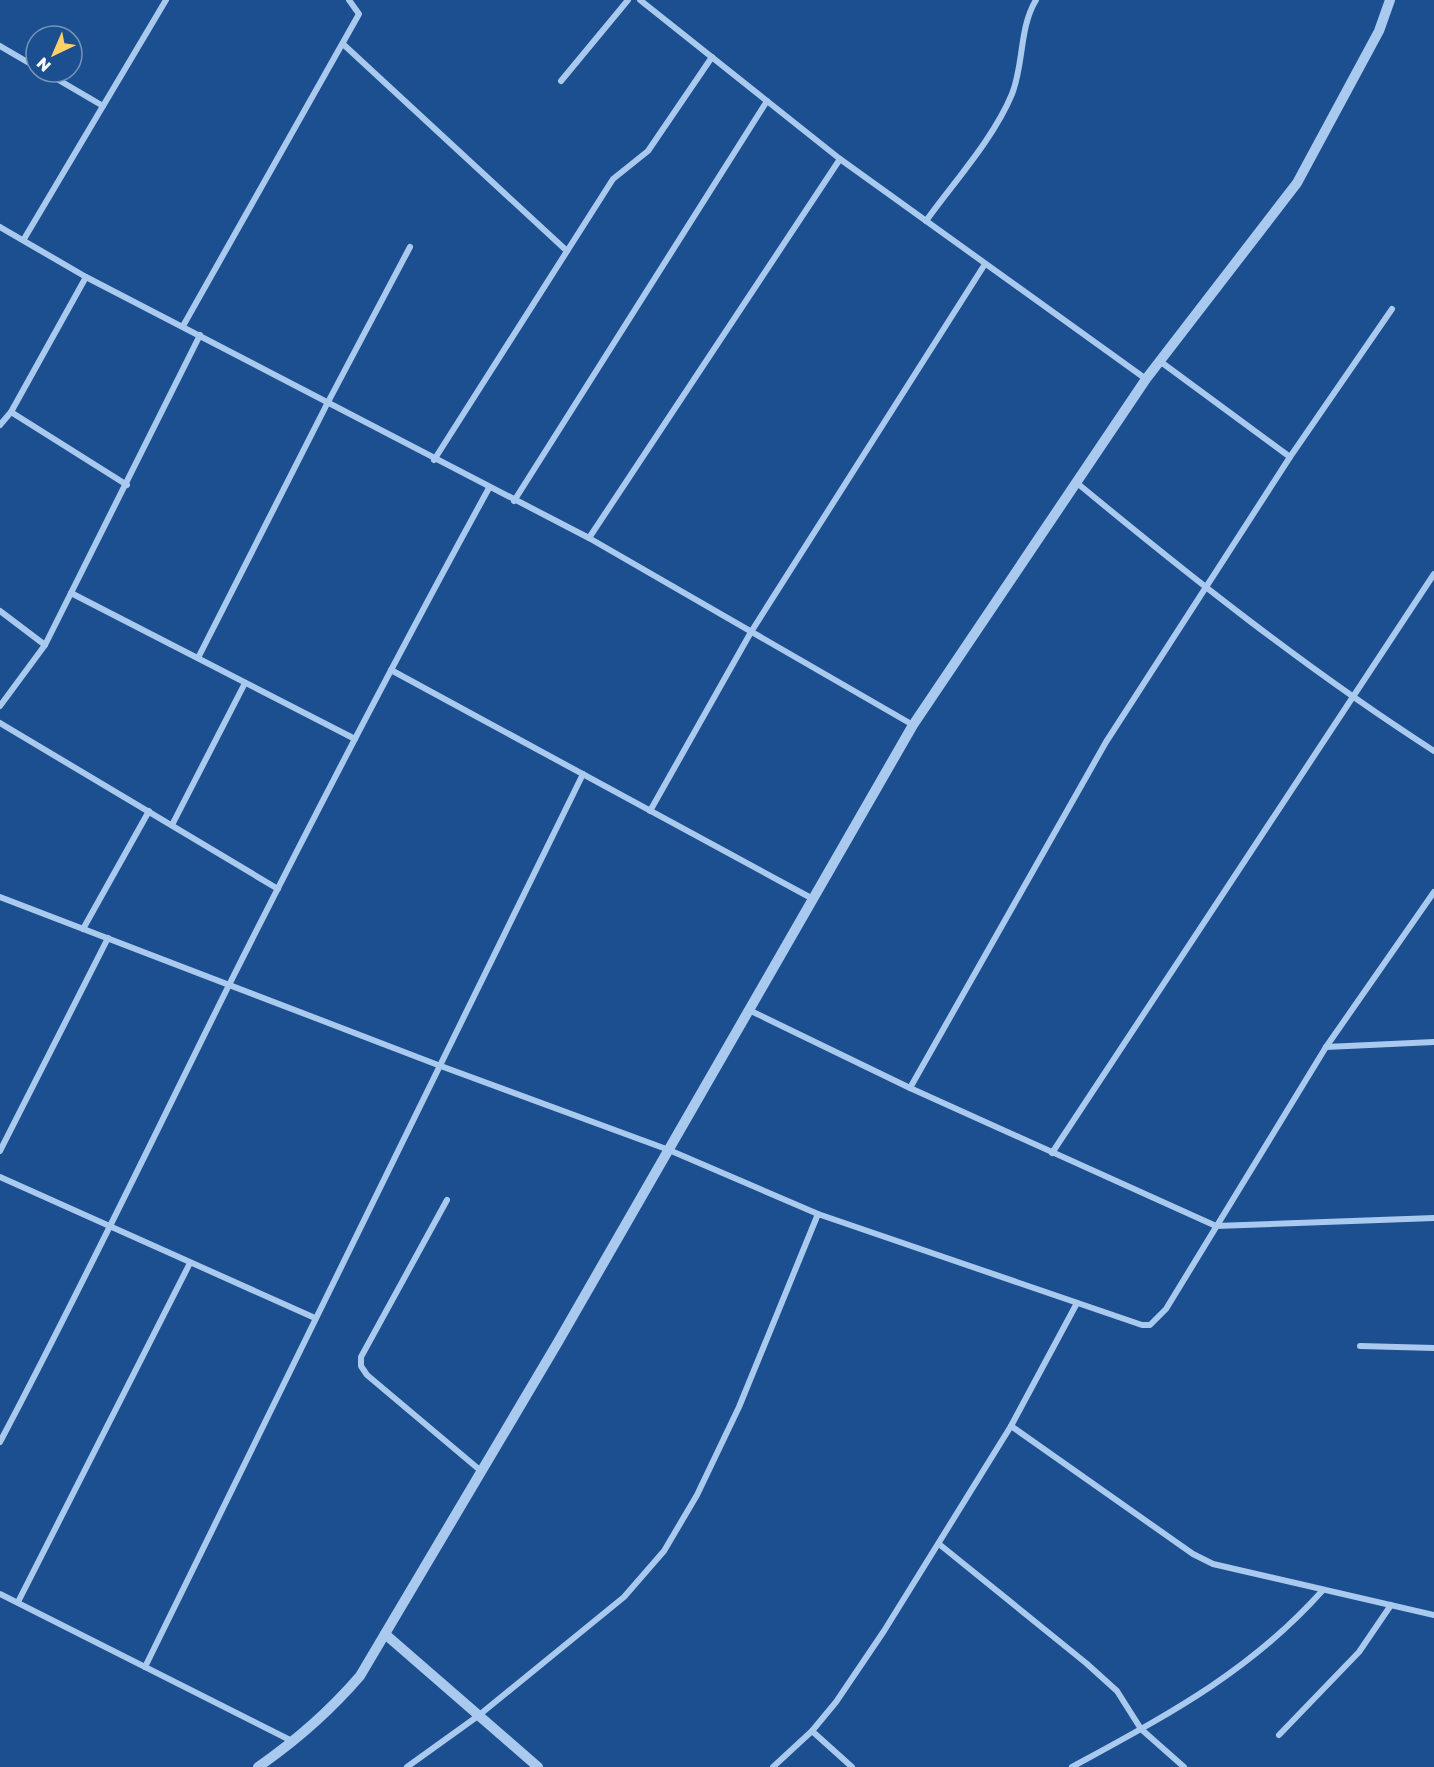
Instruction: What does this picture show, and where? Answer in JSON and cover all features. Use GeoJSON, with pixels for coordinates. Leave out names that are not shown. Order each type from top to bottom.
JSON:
{"type":"FeatureCollection","features":[{"type":"Feature","properties":{"kind":"street"},"geometry":{"type":"LineString","coordinates":[[24,239],[166,0]]}},
{"type":"Feature","properties":{"kind":"street"},"geometry":{"type":"LineString","coordinates":[[183,326],[343,44],[358,14],[349,0]]}},
{"type":"Feature","properties":{"kind":"street"},"geometry":{"type":"LineString","coordinates":[[561,81],[628,0]]}},
{"type":"Feature","properties":{"kind":"street"},"geometry":{"type":"LineString","coordinates":[[640,0],[840,159],[1146,379]]}},
{"type":"Feature","properties":{"kind":"street"},"geometry":{"type":"LineString","coordinates":[[926,221],[1002,116],[1013,92],[1028,17],[1036,0]]}},
{"type":"Feature","properties":{"kind":"street"},"geometry":{"type":"LineString","coordinates":[[258,1767],[295,1742],[331,1711],[360,1676],[669,1150],[913,725],[1146,379],[1297,183],[1379,31],[1390,0]]}},
{"type":"Feature","properties":{"kind":"street"},"geometry":{"type":"LineString","coordinates":[[343,44],[567,251]]}},
{"type":"Feature","properties":{"kind":"street"},"geometry":{"type":"LineString","coordinates":[[0,46],[24,60]]}},
{"type":"Feature","properties":{"kind":"street"},"geometry":{"type":"LineString","coordinates":[[434,460],[613,179],[648,152],[712,57]]}},
{"type":"Feature","properties":{"kind":"street"},"geometry":{"type":"LineString","coordinates":[[65,84],[103,106]]}},
{"type":"Feature","properties":{"kind":"street"},"geometry":{"type":"LineString","coordinates":[[514,501],[767,101]]}},
{"type":"Feature","properties":{"kind":"street"},"geometry":{"type":"LineString","coordinates":[[589,538],[840,159]]}},
{"type":"Feature","properties":{"kind":"street"},"geometry":{"type":"LineString","coordinates":[[0,227],[86,277],[434,460],[589,538],[913,725]]}},
{"type":"Feature","properties":{"kind":"street"},"geometry":{"type":"LineString","coordinates":[[198,658],[410,247]]}},
{"type":"Feature","properties":{"kind":"street"},"geometry":{"type":"LineString","coordinates":[[650,811],[751,632],[985,264]]}},
{"type":"Feature","properties":{"kind":"street"},"geometry":{"type":"LineString","coordinates":[[0,425],[11,412],[86,277]]}},
{"type":"Feature","properties":{"kind":"street"},"geometry":{"type":"LineString","coordinates":[[910,1088],[1106,742],[1290,457],[1392,309]]}},
{"type":"Feature","properties":{"kind":"street"},"geometry":{"type":"LineString","coordinates":[[0,706],[45,645],[200,335]]}},
{"type":"Feature","properties":{"kind":"street"},"geometry":{"type":"LineString","coordinates":[[1161,362],[1290,457]]}},
{"type":"Feature","properties":{"kind":"street"},"geometry":{"type":"LineString","coordinates":[[11,412],[127,485]]}},
{"type":"Feature","properties":{"kind":"street"},"geometry":{"type":"LineString","coordinates":[[1077,483],[1205,589],[1353,699],[1434,751]]}},
{"type":"Feature","properties":{"kind":"street"},"geometry":{"type":"LineString","coordinates":[[0,1442],[111,1228],[230,984],[355,739],[489,488]]}},
{"type":"Feature","properties":{"kind":"street"},"geometry":{"type":"LineString","coordinates":[[1052,1153],[1434,574]]}},
{"type":"Feature","properties":{"kind":"street"},"geometry":{"type":"LineString","coordinates":[[71,593],[355,739]]}},
{"type":"Feature","properties":{"kind":"street"},"geometry":{"type":"LineString","coordinates":[[0,611],[45,645]]}},
{"type":"Feature","properties":{"kind":"street"},"geometry":{"type":"LineString","coordinates":[[391,670],[813,899]]}},
{"type":"Feature","properties":{"kind":"street"},"geometry":{"type":"LineString","coordinates":[[172,825],[245,682]]}},
{"type":"Feature","properties":{"kind":"street"},"geometry":{"type":"LineString","coordinates":[[0,723],[279,889]]}},
{"type":"Feature","properties":{"kind":"street"},"geometry":{"type":"LineString","coordinates":[[145,1667],[438,1065],[583,774]]}},
{"type":"Feature","properties":{"kind":"street"},"geometry":{"type":"LineString","coordinates":[[83,928],[149,812]]}},
{"type":"Feature","properties":{"kind":"street"},"geometry":{"type":"LineString","coordinates":[[0,897],[438,1065],[669,1150],[818,1214],[1142,1325],[1156,1322],[1326,1047],[1434,892]]}},
{"type":"Feature","properties":{"kind":"street"},"geometry":{"type":"LineString","coordinates":[[0,1151],[108,938]]}},
{"type":"Feature","properties":{"kind":"street"},"geometry":{"type":"LineString","coordinates":[[749,1010],[910,1088],[1216,1226],[1434,1218]]}},
{"type":"Feature","properties":{"kind":"street"},"geometry":{"type":"LineString","coordinates":[[1326,1047],[1434,1042]]}},
{"type":"Feature","properties":{"kind":"street"},"geometry":{"type":"LineString","coordinates":[[0,1177],[315,1318]]}},
{"type":"Feature","properties":{"kind":"street"},"geometry":{"type":"LineString","coordinates":[[447,1200],[361,1357],[362,1366],[367,1375],[481,1471]]}},
{"type":"Feature","properties":{"kind":"street"},"geometry":{"type":"LineString","coordinates":[[407,1767],[478,1716],[624,1597],[664,1551],[698,1495],[734,1417],[818,1214]]}},
{"type":"Feature","properties":{"kind":"street"},"geometry":{"type":"LineString","coordinates":[[18,1602],[190,1263]]}},
{"type":"Feature","properties":{"kind":"street"},"geometry":{"type":"LineString","coordinates":[[773,1767],[812,1731],[836,1702],[884,1631],[1011,1426],[1077,1303]]}},
{"type":"Feature","properties":{"kind":"street"},"geometry":{"type":"LineString","coordinates":[[1360,1346],[1434,1348]]}},
{"type":"Feature","properties":{"kind":"street"},"geometry":{"type":"LineString","coordinates":[[1011,1426],[1213,1564],[1434,1615]]}},
{"type":"Feature","properties":{"kind":"street"},"geometry":{"type":"LineString","coordinates":[[939,1544],[1117,1691],[1142,1729],[1184,1767]]}},
{"type":"Feature","properties":{"kind":"street"},"geometry":{"type":"LineString","coordinates":[[1072,1767],[1142,1729],[1234,1673],[1295,1622],[1323,1590]]}},
{"type":"Feature","properties":{"kind":"street"},"geometry":{"type":"LineString","coordinates":[[0,1594],[295,1742]]}},
{"type":"Feature","properties":{"kind":"street"},"geometry":{"type":"LineString","coordinates":[[1279,1735],[1359,1652],[1392,1605]]}},
{"type":"Feature","properties":{"kind":"street"},"geometry":{"type":"LineString","coordinates":[[385,1634],[538,1767]]}},
{"type":"Feature","properties":{"kind":"street"},"geometry":{"type":"LineString","coordinates":[[812,1731],[852,1767]]}}]}
